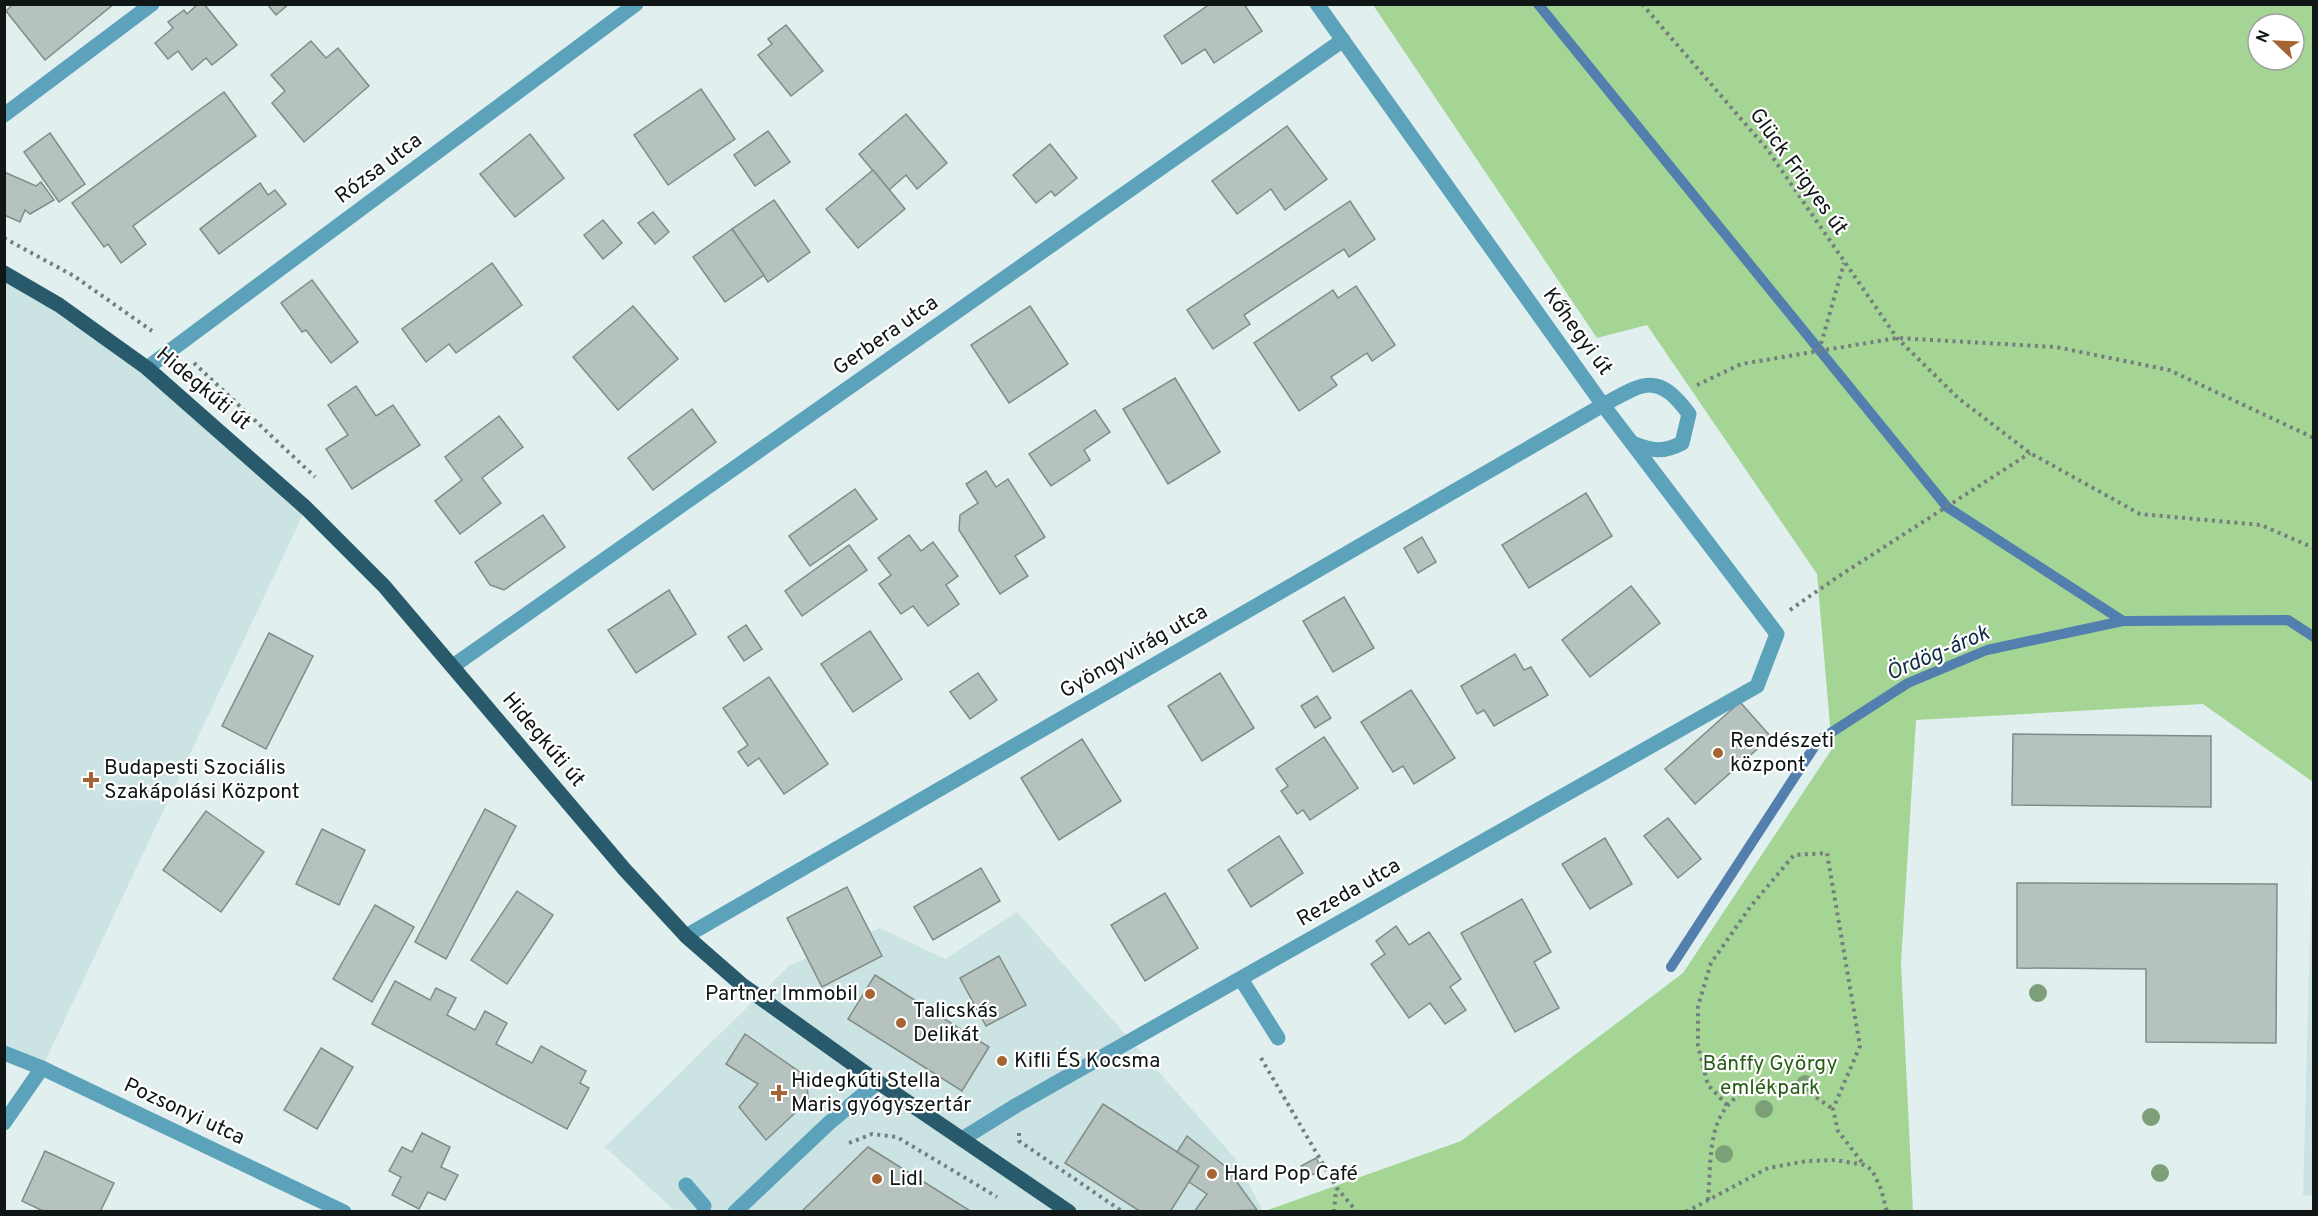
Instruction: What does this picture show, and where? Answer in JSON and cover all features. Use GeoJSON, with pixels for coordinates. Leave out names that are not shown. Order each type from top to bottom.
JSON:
{"type":"FeatureCollection","features":[{"type":"Feature","properties":{"kind":"main road","name":"Hidegkúti út"},"geometry":{"type":"LineString","coordinates":[[4,273],[59,305],[147,368],[228,436],[306,508],[384,586],[625,870],[686,936],[741,984],[878,1082],[1069,1212]]}},
{"type":"Feature","properties":{"kind":"street"},"geometry":{"type":"LineString","coordinates":[[4,115],[152,4]]}},
{"type":"Feature","properties":{"kind":"street","name":"Rózsa utca"},"geometry":{"type":"LineString","coordinates":[[147,368],[636,4]]}},
{"type":"Feature","properties":{"kind":"street","name":"Kőhegyi út"},"geometry":{"type":"LineString","coordinates":[[1317,4],[1603,405],[1770,624]]}},
{"type":"Feature","properties":{"kind":"street","name":"Gerbera utca"},"geometry":{"type":"LineString","coordinates":[[453,666],[1342,40]]}},
{"type":"Feature","properties":{"kind":"street"},"geometry":{"type":"LineString","coordinates":[[1603,405],[1635,387],[1662,386],[1676,396],[1689,414],[1682,442],[1669,450],[1649,450],[1632,443]]}},
{"type":"Feature","properties":{"kind":"street","name":"Gyöngyvirág utca"},"geometry":{"type":"LineString","coordinates":[[686,936],[1603,405]]}},
{"type":"Feature","properties":{"kind":"street","name":"Rezeda utca"},"geometry":{"type":"LineString","coordinates":[[962,1139],[1017,1105],[1757,686],[1777,634],[1770,624]]}},
{"type":"Feature","properties":{"kind":"street"},"geometry":{"type":"LineString","coordinates":[[1241,979],[1278,1038]]}},
{"type":"Feature","properties":{"kind":"street","name":"Pozsonyi utca"},"geometry":{"type":"LineString","coordinates":[[4,1053],[42,1068],[344,1212]]}},
{"type":"Feature","properties":{"kind":"street"},"geometry":{"type":"LineString","coordinates":[[4,1123],[42,1068]]}},
{"type":"Feature","properties":{"kind":"street"},"geometry":{"type":"LineString","coordinates":[[735,1212],[829,1123],[878,1082]]}},
{"type":"Feature","properties":{"kind":"street"},"geometry":{"type":"LineString","coordinates":[[686,1185],[704,1206]]}},
{"type":"Feature","properties":{"kind":"path","name":"Glück Frigyes út"},"geometry":{"type":"LineString","coordinates":[[1642,4],[1767,149],[1897,338],[1958,398],[2030,453],[2140,514],[2260,525],[2313,548]]}},
{"type":"Feature","properties":{"kind":"path"},"geometry":{"type":"LineString","coordinates":[[4,238],[74,276],[176,347],[323,485]]}},
{"type":"Feature","properties":{"kind":"path"},"geometry":{"type":"LineString","coordinates":[[1819,351],[1844,262]]}},
{"type":"Feature","properties":{"kind":"path"},"geometry":{"type":"LineString","coordinates":[[1676,396],[1741,364],[1897,338],[2056,347],[2169,370],[2313,438]]}},
{"type":"Feature","properties":{"kind":"path"},"geometry":{"type":"LineString","coordinates":[[1770,624],[1836,578],[2030,453]]}},
{"type":"Feature","properties":{"kind":"path"},"geometry":{"type":"LineString","coordinates":[[1727,1105],[1708,1085],[1698,1046],[1698,1006],[1711,963],[1751,906],[1794,855],[1827,853],[1860,1046],[1833,1109],[1838,1131],[1864,1165],[1872,1170],[1881,1189],[1887,1212]]}},
{"type":"Feature","properties":{"kind":"path"},"geometry":{"type":"LineString","coordinates":[[1256,1049],[1336,1188],[1357,1212]]}},
{"type":"Feature","properties":{"kind":"path"},"geometry":{"type":"LineString","coordinates":[[1708,1200],[1713,1136],[1718,1120],[1727,1105],[1740,1093],[1755,1086],[1772,1084],[1794,1087],[1813,1095],[1833,1109]]}},
{"type":"Feature","properties":{"kind":"path"},"geometry":{"type":"LineString","coordinates":[[1017,1105],[1019,1141],[1123,1212]]}},
{"type":"Feature","properties":{"kind":"path"},"geometry":{"type":"LineString","coordinates":[[848,1143],[872,1134],[897,1137],[1001,1200]]}},
{"type":"Feature","properties":{"kind":"path"},"geometry":{"type":"LineString","coordinates":[[1686,1212],[1768,1168],[1807,1161],[1835,1160],[1864,1165]]}},
{"type":"Feature","properties":{"kind":"path"},"geometry":{"type":"LineString","coordinates":[[1334,1212],[1336,1188]]}},
{"type":"Feature","properties":{"kind":"shaded area","name":"Budapesti Szociális Szakápolási Központ"},"geometry":{"type":"Polygon","coordinates":[[[4,273],[59,305],[306,508],[42,1068],[4,1053],[4,273]]]}},
{"type":"Feature","properties":{"kind":"shaded area"},"geometry":{"type":"Polygon","coordinates":[[[2313,818],[2314,1195],[2303,1196],[2303,1195],[2313,818]]]}},
{"type":"Feature","properties":{"kind":"shaded area"},"geometry":{"type":"Polygon","coordinates":[[[1017,912],[1235,1158],[1263,1211],[675,1211],[605,1147],[790,965],[880,928],[945,959],[1017,912]]]}},
{"type":"Feature","properties":{"kind":"green space","name":"Bánffy György emlékpark"},"geometry":{"type":"Polygon","coordinates":[[[1373,5],[2313,5],[2313,782],[2203,704],[1916,720],[1901,963],[1913,1211],[1265,1211],[1461,1141],[1683,973],[1832,749],[1817,574],[1647,325],[1597,338],[1373,5]]]}},
{"type":"Feature","properties":{"kind":"building"},"geometry":{"type":"Polygon","coordinates":[[[13,4],[114,4],[45,60],[6,11],[13,4]]]}},
{"type":"Feature","properties":{"kind":"building"},"geometry":{"type":"Polygon","coordinates":[[[198,4],[204,4],[237,45],[212,65],[206,58],[192,70],[178,51],[168,59],[155,43],[173,28],[168,22],[184,10],[187,14],[198,4]]]}},
{"type":"Feature","properties":{"kind":"building"},"geometry":{"type":"Polygon","coordinates":[[[267,4],[289,4],[276,15],[267,4]]]}},
{"type":"Feature","properties":{"kind":"building"},"geometry":{"type":"Polygon","coordinates":[[[1210,4],[1244,4],[1262,31],[1214,63],[1205,49],[1182,64],[1164,36],[1210,4]]]}},
{"type":"Feature","properties":{"kind":"building"},"geometry":{"type":"Polygon","coordinates":[[[786,25],[823,71],[791,96],[758,55],[772,44],[768,39],[786,25]]]}},
{"type":"Feature","properties":{"kind":"building"},"geometry":{"type":"Polygon","coordinates":[[[311,41],[326,58],[338,48],[369,86],[304,142],[272,103],[285,91],[271,75],[311,41]]]}},
{"type":"Feature","properties":{"kind":"building"},"geometry":{"type":"Polygon","coordinates":[[[701,89],[735,139],[668,185],[634,135],[701,89]]]}},
{"type":"Feature","properties":{"kind":"building"},"geometry":{"type":"Polygon","coordinates":[[[224,92],[256,136],[133,226],[146,244],[121,263],[108,244],[104,247],[72,203],[224,92]]]}},
{"type":"Feature","properties":{"kind":"building"},"geometry":{"type":"Polygon","coordinates":[[[906,114],[947,163],[917,189],[906,175],[889,190],[859,154],[906,114]]]}},
{"type":"Feature","properties":{"kind":"building"},"geometry":{"type":"Polygon","coordinates":[[[1287,126],[1327,179],[1285,210],[1271,189],[1237,214],[1212,181],[1287,126]]]}},
{"type":"Feature","properties":{"kind":"building"},"geometry":{"type":"Polygon","coordinates":[[[768,131],[790,162],[755,186],[734,155],[768,131]]]}},
{"type":"Feature","properties":{"kind":"building"},"geometry":{"type":"Polygon","coordinates":[[[50,133],[85,184],[59,202],[24,152],[50,133]]]}},
{"type":"Feature","properties":{"kind":"building"},"geometry":{"type":"Polygon","coordinates":[[[530,134],[564,178],[515,217],[480,174],[530,134]]]}},
{"type":"Feature","properties":{"kind":"building"},"geometry":{"type":"Polygon","coordinates":[[[1050,144],[1077,178],[1055,196],[1051,191],[1036,203],[1013,175],[1050,144]]]}},
{"type":"Feature","properties":{"kind":"building"},"geometry":{"type":"Polygon","coordinates":[[[873,170],[905,209],[858,248],[826,209],[873,170]]]}},
{"type":"Feature","properties":{"kind":"building"},"geometry":{"type":"Polygon","coordinates":[[[4,172],[36,186],[41,182],[54,200],[30,214],[25,210],[20,222],[4,215],[4,172]]]}},
{"type":"Feature","properties":{"kind":"building"},"geometry":{"type":"Polygon","coordinates":[[[260,183],[268,195],[275,190],[286,204],[219,254],[200,229],[260,183]]]}},
{"type":"Feature","properties":{"kind":"building"},"geometry":{"type":"Polygon","coordinates":[[[774,200],[810,252],[768,282],[732,229],[774,200]]]}},
{"type":"Feature","properties":{"kind":"building"},"geometry":{"type":"Polygon","coordinates":[[[1350,201],[1375,239],[1349,257],[1344,249],[1244,315],[1250,324],[1213,349],[1187,310],[1350,201]]]}},
{"type":"Feature","properties":{"kind":"building"},"geometry":{"type":"Polygon","coordinates":[[[653,212],[669,232],[655,244],[638,223],[653,212]]]}},
{"type":"Feature","properties":{"kind":"building"},"geometry":{"type":"Polygon","coordinates":[[[603,220],[622,243],[603,259],[584,235],[603,220]]]}},
{"type":"Feature","properties":{"kind":"building"},"geometry":{"type":"Polygon","coordinates":[[[732,229],[764,275],[725,302],[693,257],[732,229]]]}},
{"type":"Feature","properties":{"kind":"building"},"geometry":{"type":"Polygon","coordinates":[[[492,263],[522,305],[456,353],[449,344],[426,362],[402,329],[492,263]]]}},
{"type":"Feature","properties":{"kind":"building"},"geometry":{"type":"Polygon","coordinates":[[[312,280],[358,342],[331,363],[306,330],[302,332],[281,303],[312,280]]]}},
{"type":"Feature","properties":{"kind":"building"},"geometry":{"type":"Polygon","coordinates":[[[1356,286],[1395,345],[1372,361],[1367,353],[1331,377],[1337,385],[1299,411],[1254,343],[1333,290],[1338,298],[1356,286]]]}},
{"type":"Feature","properties":{"kind":"building"},"geometry":{"type":"Polygon","coordinates":[[[633,306],[678,359],[618,410],[573,357],[633,306]]]}},
{"type":"Feature","properties":{"kind":"building"},"geometry":{"type":"Polygon","coordinates":[[[1030,306],[1068,364],[1009,403],[971,345],[1030,306]]]}},
{"type":"Feature","properties":{"kind":"building"},"geometry":{"type":"Polygon","coordinates":[[[1175,378],[1220,452],[1168,484],[1123,409],[1175,378]]]}},
{"type":"Feature","properties":{"kind":"building"},"geometry":{"type":"Polygon","coordinates":[[[356,386],[376,416],[393,405],[420,445],[352,489],[326,449],[348,435],[328,405],[356,386]]]}},
{"type":"Feature","properties":{"kind":"building"},"geometry":{"type":"Polygon","coordinates":[[[692,409],[716,442],[653,490],[628,458],[692,409]]]}},
{"type":"Feature","properties":{"kind":"building"},"geometry":{"type":"Polygon","coordinates":[[[1095,410],[1110,432],[1084,450],[1090,460],[1051,486],[1029,454],[1095,410]]]}},
{"type":"Feature","properties":{"kind":"building"},"geometry":{"type":"Polygon","coordinates":[[[499,416],[523,447],[482,478],[501,503],[460,534],[435,501],[462,480],[445,457],[499,416]]]}},
{"type":"Feature","properties":{"kind":"building"},"geometry":{"type":"Polygon","coordinates":[[[986,471],[996,487],[1008,479],[1045,537],[1015,556],[1028,576],[1000,594],[959,530],[960,515],[978,503],[966,484],[986,471]]]}},
{"type":"Feature","properties":{"kind":"building"},"geometry":{"type":"Polygon","coordinates":[[[855,489],[877,519],[810,566],[789,536],[855,489]]]}},
{"type":"Feature","properties":{"kind":"building"},"geometry":{"type":"Polygon","coordinates":[[[1586,493],[1612,536],[1529,588],[1502,545],[1586,493]]]}},
{"type":"Feature","properties":{"kind":"building"},"geometry":{"type":"Polygon","coordinates":[[[543,515],[565,547],[504,590],[490,585],[475,562],[543,515]]]}},
{"type":"Feature","properties":{"kind":"building"},"geometry":{"type":"Polygon","coordinates":[[[909,535],[921,551],[933,542],[958,576],[946,585],[959,604],[928,626],[913,606],[901,614],[879,584],[891,575],[878,558],[909,535]]]}},
{"type":"Feature","properties":{"kind":"building"},"geometry":{"type":"Polygon","coordinates":[[[1422,537],[1436,562],[1418,573],[1404,548],[1422,537]]]}},
{"type":"Feature","properties":{"kind":"building"},"geometry":{"type":"Polygon","coordinates":[[[849,545],[867,570],[802,616],[785,591],[849,545]]]}},
{"type":"Feature","properties":{"kind":"building"},"geometry":{"type":"Polygon","coordinates":[[[1631,586],[1660,623],[1590,677],[1562,640],[1631,586]]]}},
{"type":"Feature","properties":{"kind":"building"},"geometry":{"type":"Polygon","coordinates":[[[669,590],[696,634],[636,673],[608,630],[669,590]]]}},
{"type":"Feature","properties":{"kind":"building"},"geometry":{"type":"Polygon","coordinates":[[[1344,597],[1374,648],[1333,672],[1303,621],[1344,597]]]}},
{"type":"Feature","properties":{"kind":"building"},"geometry":{"type":"Polygon","coordinates":[[[746,625],[762,649],[744,661],[728,637],[746,625]]]}},
{"type":"Feature","properties":{"kind":"building"},"geometry":{"type":"Polygon","coordinates":[[[870,631],[902,679],[853,712],[821,664],[870,631]]]}},
{"type":"Feature","properties":{"kind":"building"},"geometry":{"type":"Polygon","coordinates":[[[269,633],[313,656],[266,749],[222,726],[269,633]]]}},
{"type":"Feature","properties":{"kind":"building"},"geometry":{"type":"Polygon","coordinates":[[[1515,654],[1524,670],[1531,667],[1548,695],[1494,726],[1484,710],[1477,714],[1461,686],[1515,654]]]}},
{"type":"Feature","properties":{"kind":"building"},"geometry":{"type":"Polygon","coordinates":[[[978,673],[997,700],[970,719],[950,692],[978,673]]]}},
{"type":"Feature","properties":{"kind":"building"},"geometry":{"type":"Polygon","coordinates":[[[1220,673],[1254,728],[1202,761],[1168,706],[1220,673]]]}},
{"type":"Feature","properties":{"kind":"building"},"geometry":{"type":"Polygon","coordinates":[[[769,677],[828,764],[784,794],[759,758],[748,766],[738,752],[748,745],[723,708],[769,677]]]}},
{"type":"Feature","properties":{"kind":"building"},"geometry":{"type":"Polygon","coordinates":[[[1411,690],[1455,758],[1414,784],[1403,766],[1393,772],[1361,722],[1411,690]]]}},
{"type":"Feature","properties":{"kind":"building"},"geometry":{"type":"Polygon","coordinates":[[[1317,696],[1331,718],[1315,728],[1301,706],[1317,696]]]}},
{"type":"Feature","properties":{"kind":"building","name":"Rendészeti központ"},"geometry":{"type":"Polygon","coordinates":[[[1740,702],[1771,737],[1695,804],[1665,769],[1740,702]]]}},
{"type":"Feature","properties":{"kind":"building"},"geometry":{"type":"Polygon","coordinates":[[[2013,734],[2211,736],[2211,807],[2012,805],[2013,734]]]}},
{"type":"Feature","properties":{"kind":"building"},"geometry":{"type":"Polygon","coordinates":[[[1324,737],[1358,788],[1310,820],[1303,810],[1297,814],[1281,791],[1288,786],[1276,769],[1324,737]]]}},
{"type":"Feature","properties":{"kind":"building"},"geometry":{"type":"Polygon","coordinates":[[[1082,739],[1121,801],[1059,840],[1021,778],[1082,739]]]}},
{"type":"Feature","properties":{"kind":"building"},"geometry":{"type":"Polygon","coordinates":[[[485,809],[516,826],[446,959],[415,942],[485,809]]]}},
{"type":"Feature","properties":{"kind":"building"},"geometry":{"type":"Polygon","coordinates":[[[206,811],[264,852],[221,912],[163,870],[206,811]]]}},
{"type":"Feature","properties":{"kind":"building"},"geometry":{"type":"Polygon","coordinates":[[[1668,818],[1701,859],[1678,878],[1644,836],[1668,818]]]}},
{"type":"Feature","properties":{"kind":"building"},"geometry":{"type":"Polygon","coordinates":[[[322,829],[365,850],[339,905],[296,884],[322,829]]]}},
{"type":"Feature","properties":{"kind":"building"},"geometry":{"type":"Polygon","coordinates":[[[1279,836],[1303,873],[1251,907],[1228,870],[1279,836]]]}},
{"type":"Feature","properties":{"kind":"building"},"geometry":{"type":"Polygon","coordinates":[[[1605,838],[1632,884],[1590,909],[1562,864],[1605,838]]]}},
{"type":"Feature","properties":{"kind":"building"},"geometry":{"type":"Polygon","coordinates":[[[981,868],[1000,901],[933,940],[914,907],[981,868]]]}},
{"type":"Feature","properties":{"kind":"building"},"geometry":{"type":"Polygon","coordinates":[[[2017,883],[2277,884],[2276,1043],[2146,1042],[2146,969],[2017,968],[2017,883]]]}},
{"type":"Feature","properties":{"kind":"building"},"geometry":{"type":"Polygon","coordinates":[[[847,887],[882,956],[822,987],[787,918],[847,887]]]}},
{"type":"Feature","properties":{"kind":"building"},"geometry":{"type":"Polygon","coordinates":[[[517,891],[553,915],[507,984],[471,960],[517,891]]]}},
{"type":"Feature","properties":{"kind":"building"},"geometry":{"type":"Polygon","coordinates":[[[1165,893],[1198,948],[1145,981],[1111,925],[1165,893]]]}},
{"type":"Feature","properties":{"kind":"building"},"geometry":{"type":"Polygon","coordinates":[[[1522,899],[1551,952],[1534,962],[1559,1008],[1515,1032],[1461,933],[1522,899]]]}},
{"type":"Feature","properties":{"kind":"building"},"geometry":{"type":"Polygon","coordinates":[[[375,905],[414,927],[372,1002],[333,979],[375,905]]]}},
{"type":"Feature","properties":{"kind":"building"},"geometry":{"type":"Polygon","coordinates":[[[1396,926],[1409,945],[1429,932],[1461,979],[1450,987],[1466,1010],[1445,1024],[1430,1003],[1409,1018],[1371,964],[1385,954],[1376,941],[1396,926]]]}},
{"type":"Feature","properties":{"kind":"building"},"geometry":{"type":"Polygon","coordinates":[[[999,956],[1026,1005],[986,1026],[960,978],[999,956]]]}},
{"type":"Feature","properties":{"kind":"building"},"geometry":{"type":"Polygon","coordinates":[[[875,975],[989,1047],[962,1091],[848,1019],[875,975]]]}},
{"type":"Feature","properties":{"kind":"building"},"geometry":{"type":"Polygon","coordinates":[[[395,981],[430,1000],[436,988],[456,998],[447,1015],[475,1030],[485,1011],[507,1023],[496,1044],[532,1063],[541,1046],[586,1071],[580,1083],[589,1088],[567,1129],[372,1024],[395,981]]]}},
{"type":"Feature","properties":{"kind":"building","name":"Hidegkúti Stella Maris gyógyszertár"},"geometry":{"type":"Polygon","coordinates":[[[745,1034],[807,1077],[808,1101],[766,1140],[739,1107],[758,1084],[726,1064],[745,1034]]]}},
{"type":"Feature","properties":{"kind":"building"},"geometry":{"type":"Polygon","coordinates":[[[321,1048],[353,1067],[317,1129],[284,1110],[321,1048]]]}},
{"type":"Feature","properties":{"kind":"building"},"geometry":{"type":"Polygon","coordinates":[[[1103,1104],[1199,1166],[1170,1212],[1141,1212],[1065,1163],[1103,1104]]]}},
{"type":"Feature","properties":{"kind":"building"},"geometry":{"type":"Polygon","coordinates":[[[422,1133],[450,1147],[441,1167],[458,1175],[445,1200],[428,1192],[419,1209],[392,1195],[401,1177],[389,1171],[402,1147],[412,1152],[422,1133]]]}},
{"type":"Feature","properties":{"kind":"building","name":"Hard Pop Café"},"geometry":{"type":"Polygon","coordinates":[[[1187,1136],[1226,1167],[1257,1210],[1194,1212],[1207,1194],[1189,1182],[1199,1166],[1177,1152],[1187,1136]]]}},
{"type":"Feature","properties":{"kind":"building","name":"Lidl"},"geometry":{"type":"Polygon","coordinates":[[[868,1147],[972,1212],[801,1212],[868,1147]]]}},
{"type":"Feature","properties":{"kind":"building"},"geometry":{"type":"Polygon","coordinates":[[[45,1151],[114,1183],[100,1212],[45,1212],[22,1201],[45,1151]]]}},
{"type":"Feature","properties":{"kind":"building"},"geometry":{"type":"Polygon","coordinates":[[[1316,1158],[1321,1167],[1316,1174],[1307,1175],[1301,1166],[1316,1158]]]}},
{"type":"Feature","properties":{"kind":"waterway"},"geometry":{"type":"LineString","coordinates":[[1538,4],[1947,507],[2123,621]]}},
{"type":"Feature","properties":{"kind":"waterway","name":"Ördög-árok"},"geometry":{"type":"LineString","coordinates":[[1671,967],[1818,741],[1908,683],[1987,650],[2123,621],[2288,620],[2314,637]]}},
{"type":"Feature","properties":{"kind":"place","name":"Rendészeti központ"},"geometry":{"type":"Point","coordinates":[1718,753]}},
{"type":"Feature","properties":{"kind":"place","name":"Budapesti Szociális Szakápolási Központ"},"geometry":{"type":"Point","coordinates":[91,780]}},
{"type":"Feature","properties":{"kind":"place","name":"Partner Immobil"},"geometry":{"type":"Point","coordinates":[870,994]}},
{"type":"Feature","properties":{"kind":"place","name":"Talicskás Delikát"},"geometry":{"type":"Point","coordinates":[901,1023]}},
{"type":"Feature","properties":{"kind":"place","name":"Kifli ÉS Kocsma"},"geometry":{"type":"Point","coordinates":[1002,1061]}},
{"type":"Feature","properties":{"kind":"place","name":"Hidegkúti Stella Maris gyógyszertár"},"geometry":{"type":"Point","coordinates":[779,1093]}},
{"type":"Feature","properties":{"kind":"place","name":"Hard Pop Café"},"geometry":{"type":"Point","coordinates":[1212,1174]}},
{"type":"Feature","properties":{"kind":"place","name":"Lidl"},"geometry":{"type":"Point","coordinates":[877,1179]}}]}
